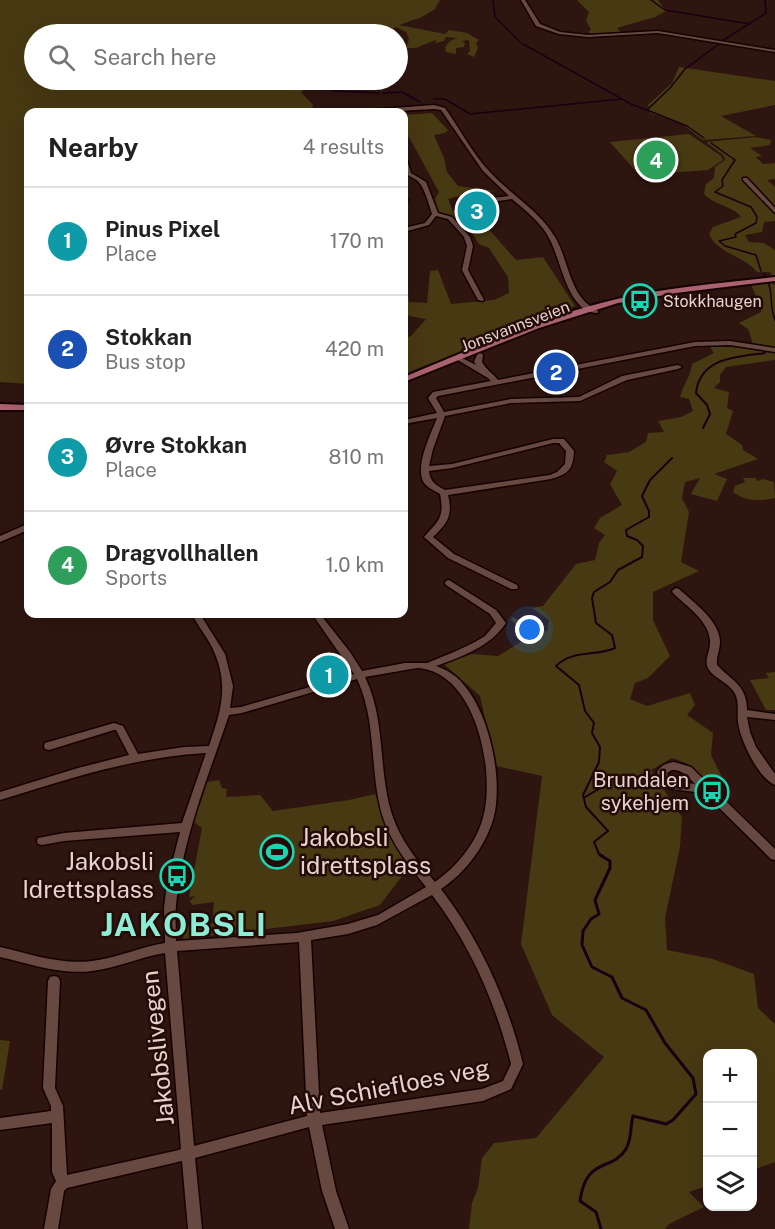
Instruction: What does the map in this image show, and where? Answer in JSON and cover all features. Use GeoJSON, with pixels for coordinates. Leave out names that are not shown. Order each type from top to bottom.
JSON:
{"type":"FeatureCollection","features":[{"type":"Feature","properties":{"kind":"main road","name":"Jonsvannsveien"},"geometry":{"type":"LineString","coordinates":[[408,380],[593,310],[639,298],[775,279]]}},
{"type":"Feature","properties":{"kind":"main road","name":"Jonsvannsveien"},"geometry":{"type":"LineString","coordinates":[[461,360],[480,355],[593,310]]}},
{"type":"Feature","properties":{"kind":"main road"},"geometry":{"type":"LineString","coordinates":[[0,407],[24,408]]}},
{"type":"Feature","properties":{"kind":"street"},"geometry":{"type":"LineString","coordinates":[[523,0],[538,25],[558,33],[588,36],[662,33],[775,51]]}},
{"type":"Feature","properties":{"kind":"street"},"geometry":{"type":"LineString","coordinates":[[408,108],[442,108],[485,170],[541,222],[552,237],[570,284],[579,298],[593,310]]}},
{"type":"Feature","properties":{"kind":"street"},"geometry":{"type":"LineString","coordinates":[[408,171],[423,182],[435,214]]}},
{"type":"Feature","properties":{"kind":"street"},"geometry":{"type":"LineString","coordinates":[[745,179],[775,211]]}},
{"type":"Feature","properties":{"kind":"street"},"geometry":{"type":"LineString","coordinates":[[461,208],[513,196]]}},
{"type":"Feature","properties":{"kind":"street"},"geometry":{"type":"LineString","coordinates":[[408,229],[427,224],[435,214]]}},
{"type":"Feature","properties":{"kind":"street"},"geometry":{"type":"LineString","coordinates":[[435,214],[450,218],[467,237],[470,246],[465,270],[481,300]]}},
{"type":"Feature","properties":{"kind":"street"},"geometry":{"type":"LineString","coordinates":[[424,469],[452,466],[553,441],[561,441],[570,451],[569,465],[560,474],[524,482],[444,492],[428,484],[424,476],[424,469],[442,415],[433,399],[434,395],[495,381],[703,343],[730,343],[775,350]]}},
{"type":"Feature","properties":{"kind":"street"},"geometry":{"type":"LineString","coordinates":[[480,355],[478,362],[483,371]]}},
{"type":"Feature","properties":{"kind":"street"},"geometry":{"type":"LineString","coordinates":[[461,360],[483,371],[495,381]]}},
{"type":"Feature","properties":{"kind":"street"},"geometry":{"type":"LineString","coordinates":[[461,360],[495,381]]}},
{"type":"Feature","properties":{"kind":"street"},"geometry":{"type":"LineString","coordinates":[[408,422],[511,401],[580,399],[625,378],[678,367]]}},
{"type":"Feature","properties":{"kind":"street"},"geometry":{"type":"LineString","coordinates":[[444,492],[448,509],[444,522],[428,537],[450,556],[514,587]]}},
{"type":"Feature","properties":{"kind":"street"},"geometry":{"type":"LineString","coordinates":[[0,539],[24,529]]}},
{"type":"Feature","properties":{"kind":"street"},"geometry":{"type":"LineString","coordinates":[[225,712],[242,710],[360,675],[397,668],[428,666],[476,645],[494,633],[501,624],[493,612],[448,583]]}},
{"type":"Feature","properties":{"kind":"street"},"geometry":{"type":"LineString","coordinates":[[676,591],[695,610],[712,633],[715,640],[711,663],[738,690],[743,713],[742,723],[750,744],[758,760],[775,781]]}},
{"type":"Feature","properties":{"kind":"street","name":"Jakobslivegen"},"geometry":{"type":"LineString","coordinates":[[195,1229],[170,947],[173,884],[186,827],[225,712],[228,686],[226,670],[213,638],[199,618]]}},
{"type":"Feature","properties":{"kind":"street","name":"Alv Schiefloes veg"},"geometry":{"type":"LineString","coordinates":[[63,1182],[189,1153],[314,1120],[483,1095],[507,1085],[517,1064],[512,1041],[470,945],[455,918],[401,846],[390,824],[384,800],[370,700],[360,675],[319,618]]}},
{"type":"Feature","properties":{"kind":"street"},"geometry":{"type":"LineString","coordinates":[[0,952],[57,965],[81,967],[170,947],[305,937],[374,922],[434,888],[458,869],[480,838],[491,802],[488,761],[481,722],[475,706],[463,689],[428,666]]}},
{"type":"Feature","properties":{"kind":"street"},"geometry":{"type":"LineString","coordinates":[[743,713],[775,717]]}},
{"type":"Feature","properties":{"kind":"street"},"geometry":{"type":"LineString","coordinates":[[49,746],[114,726],[120,728],[135,757]]}},
{"type":"Feature","properties":{"kind":"street"},"geometry":{"type":"LineString","coordinates":[[0,796],[83,769],[135,757],[212,750]]}},
{"type":"Feature","properties":{"kind":"street"},"geometry":{"type":"LineString","coordinates":[[706,789],[775,856]]}},
{"type":"Feature","properties":{"kind":"street"},"geometry":{"type":"LineString","coordinates":[[42,841],[64,837],[186,827]]}},
{"type":"Feature","properties":{"kind":"street"},"geometry":{"type":"LineString","coordinates":[[305,937],[314,1120],[329,1191],[342,1229]]}},
{"type":"Feature","properties":{"kind":"street"},"geometry":{"type":"LineString","coordinates":[[51,1229],[58,1189],[63,1182],[59,1172],[57,1106],[49,1088],[54,981]]}},
{"type":"Feature","properties":{"kind":"street"},"geometry":{"type":"LineString","coordinates":[[0,1124],[58,1116]]}},
{"type":"Feature","properties":{"kind":"shaded area"},"geometry":{"type":"Polygon","coordinates":[[[0,0],[440,0],[435,9],[422,17],[402,24],[24,24],[24,90],[304,90],[301,92],[313,105],[313,108],[24,108],[24,384],[0,382],[0,0]]]}},
{"type":"Feature","properties":{"kind":"shaded area"},"geometry":{"type":"Polygon","coordinates":[[[577,0],[658,0],[666,11],[655,17],[617,28],[622,33],[591,35],[589,32],[591,29],[586,21],[589,12],[577,0]]]}},
{"type":"Feature","properties":{"kind":"shaded area"},"geometry":{"type":"Polygon","coordinates":[[[408,27],[445,34],[449,30],[467,33],[479,40],[476,43],[478,48],[474,57],[467,54],[470,51],[469,40],[462,41],[465,43],[464,47],[456,48],[456,54],[446,52],[445,47],[457,38],[446,37],[444,41],[436,43],[436,40],[416,48],[408,48],[408,27]]]}},
{"type":"Feature","properties":{"kind":"shaded area"},"geometry":{"type":"Polygon","coordinates":[[[679,67],[775,81],[775,105],[721,116],[756,136],[703,140],[682,124],[650,113],[648,105],[672,83],[679,67]]]}},
{"type":"Feature","properties":{"kind":"shaded area"},"geometry":{"type":"Polygon","coordinates":[[[432,113],[448,130],[445,133],[434,135],[444,158],[447,172],[458,186],[497,191],[470,193],[448,199],[453,211],[468,215],[462,224],[439,212],[435,199],[439,192],[408,137],[408,115],[432,113]]]}},
{"type":"Feature","properties":{"kind":"shaded area"},"geometry":{"type":"Polygon","coordinates":[[[689,134],[721,156],[723,160],[708,170],[639,175],[610,142],[689,134]]]}},
{"type":"Feature","properties":{"kind":"shaded area"},"geometry":{"type":"Polygon","coordinates":[[[756,137],[771,140],[770,145],[750,148],[762,156],[756,157],[763,164],[775,163],[775,179],[767,180],[775,187],[775,221],[764,222],[762,232],[745,235],[749,242],[764,243],[775,250],[775,275],[772,276],[770,272],[757,272],[718,246],[713,240],[709,234],[713,227],[741,217],[738,213],[704,194],[706,184],[714,178],[715,167],[725,160],[724,156],[706,142],[756,137]]]}},
{"type":"Feature","properties":{"kind":"shaded area"},"geometry":{"type":"Polygon","coordinates":[[[485,220],[487,227],[516,260],[543,257],[575,306],[408,372],[408,337],[426,319],[408,316],[408,292],[409,302],[427,303],[430,271],[438,270],[451,304],[494,300],[509,293],[508,277],[489,248],[479,244],[467,225],[468,221],[485,220]]]}},
{"type":"Feature","properties":{"kind":"shaded area"},"geometry":{"type":"Polygon","coordinates":[[[772,283],[775,285],[775,348],[753,344],[748,329],[739,323],[761,312],[762,308],[751,285],[772,283]]]}},
{"type":"Feature","properties":{"kind":"shaded area"},"geometry":{"type":"Polygon","coordinates":[[[710,347],[734,347],[775,353],[775,360],[726,367],[720,375],[720,382],[714,388],[729,392],[727,408],[733,411],[726,434],[742,445],[743,450],[758,459],[714,474],[727,479],[717,501],[691,494],[700,478],[685,482],[682,498],[689,512],[681,562],[699,571],[653,592],[653,620],[670,656],[648,678],[635,683],[630,699],[647,706],[690,693],[695,705],[687,715],[713,733],[711,755],[725,783],[712,786],[686,763],[672,758],[651,770],[682,817],[680,847],[665,918],[667,950],[713,959],[754,974],[758,1008],[775,1024],[775,1162],[757,1169],[757,1049],[703,1049],[703,1187],[689,1192],[703,1207],[669,1224],[665,1229],[469,1229],[482,1158],[494,1143],[536,1138],[604,1057],[552,1015],[521,944],[542,776],[496,766],[480,696],[444,664],[472,654],[498,656],[529,637],[511,620],[512,617],[547,632],[549,620],[532,608],[543,606],[576,564],[595,560],[599,543],[605,535],[594,528],[600,518],[622,505],[610,484],[617,471],[604,462],[607,455],[629,452],[646,442],[648,433],[664,432],[658,421],[681,417],[693,411],[689,399],[680,397],[683,388],[692,364],[714,353],[710,347]]]}},
{"type":"Feature","properties":{"kind":"shaded area"},"geometry":{"type":"Polygon","coordinates":[[[743,478],[774,482],[775,498],[753,500],[743,498],[733,492],[735,486],[745,482],[743,478]]]}},
{"type":"Feature","properties":{"kind":"shaded area"},"geometry":{"type":"Polygon","coordinates":[[[775,672],[775,710],[766,710],[750,680],[769,678],[766,673],[775,672]]]}},
{"type":"Feature","properties":{"kind":"shaded area"},"geometry":{"type":"Polygon","coordinates":[[[219,780],[222,788],[227,789],[226,797],[260,795],[273,811],[375,794],[392,840],[409,867],[380,905],[333,921],[183,939],[186,926],[212,924],[214,902],[192,905],[190,901],[195,896],[189,897],[202,828],[194,822],[207,782],[219,780]]]}},
{"type":"Feature","properties":{"kind":"shaded area"},"geometry":{"type":"Polygon","coordinates":[[[0,1040],[10,1041],[2,1090],[0,1089],[0,1040]]]}},
{"type":"Feature","properties":{"kind":"waterway"},"geometry":{"type":"LineString","coordinates":[[493,0],[495,17],[521,43]]}},
{"type":"Feature","properties":{"kind":"waterway"},"geometry":{"type":"LineString","coordinates":[[651,0],[665,10],[749,24]]}},
{"type":"Feature","properties":{"kind":"waterway"},"geometry":{"type":"LineString","coordinates":[[749,24],[766,13],[765,0]]}},
{"type":"Feature","properties":{"kind":"waterway"},"geometry":{"type":"LineString","coordinates":[[722,41],[749,24]]}},
{"type":"Feature","properties":{"kind":"waterway"},"geometry":{"type":"LineString","coordinates":[[523,44],[622,99]]}},
{"type":"Feature","properties":{"kind":"waterway"},"geometry":{"type":"LineString","coordinates":[[704,138],[687,126],[647,110],[670,88],[685,69],[719,44]]}},
{"type":"Feature","properties":{"kind":"waterway"},"geometry":{"type":"LineString","coordinates":[[332,90],[379,93]]}},
{"type":"Feature","properties":{"kind":"waterway"},"geometry":{"type":"LineString","coordinates":[[383,93],[402,92],[420,102]]}},
{"type":"Feature","properties":{"kind":"waterway"},"geometry":{"type":"LineString","coordinates":[[434,99],[445,99],[470,114],[622,99]]}},
{"type":"Feature","properties":{"kind":"waterway"},"geometry":{"type":"LineString","coordinates":[[622,99],[646,110]]}},
{"type":"Feature","properties":{"kind":"waterway"},"geometry":{"type":"LineString","coordinates":[[711,143],[735,160],[722,180],[723,186],[715,192],[751,207],[757,217],[756,223],[735,234],[736,237],[719,241],[725,246],[756,255],[761,271]]}},
{"type":"Feature","properties":{"kind":"waterway"},"geometry":{"type":"LineString","coordinates":[[764,274],[769,286],[775,320]]}},
{"type":"Feature","properties":{"kind":"waterway"},"geometry":{"type":"LineString","coordinates":[[703,428],[710,414],[707,405],[696,393],[699,381],[705,372],[722,361],[765,353]]}},
{"type":"Feature","properties":{"kind":"waterway"},"geometry":{"type":"LineString","coordinates":[[603,856],[599,854],[594,842],[608,831],[586,807],[583,795],[599,762],[600,747],[592,733],[594,723],[585,711],[579,685],[556,666],[570,657],[615,648],[612,635],[596,623],[592,598],[594,592],[610,582],[618,570],[642,557],[643,546],[637,540],[627,536],[626,530],[649,517],[649,511],[642,496],[650,480],[672,458]]}},
{"type":"Feature","properties":{"kind":"waterway"},"geometry":{"type":"LineString","coordinates":[[585,797],[604,786],[603,781],[595,773]]}},
{"type":"Feature","properties":{"kind":"waterway"},"geometry":{"type":"LineString","coordinates":[[600,855],[610,861],[610,868],[595,900],[599,914],[591,919],[583,931],[582,945],[592,967],[612,977],[622,998],[646,1010],[665,1043],[693,1078],[696,1094],[673,1120],[666,1124],[633,1116],[626,1149],[620,1156],[588,1177],[580,1201],[596,1212],[601,1229]]}},
{"type":"Feature","properties":{"kind":"place","name":"Dragvollhallen"},"geometry":{"type":"Point","coordinates":[656,160]}},
{"type":"Feature","properties":{"kind":"place","name":"Øvre Stokkan"},"geometry":{"type":"Point","coordinates":[477,211]}},
{"type":"Feature","properties":{"kind":"place","name":"Stokkhaugen"},"geometry":{"type":"Point","coordinates":[640,301]}},
{"type":"Feature","properties":{"kind":"place","name":"Stokkan"},"geometry":{"type":"Point","coordinates":[556,372]}},
{"type":"Feature","properties":{"kind":"place","name":"Pinus Pixel"},"geometry":{"type":"Point","coordinates":[329,675]}},
{"type":"Feature","properties":{"kind":"place","name":"Brundalen sykehjem"},"geometry":{"type":"Point","coordinates":[712,792]}},
{"type":"Feature","properties":{"kind":"place","name":"Jakobsli idrettsplass"},"geometry":{"type":"Point","coordinates":[277,852]}},
{"type":"Feature","properties":{"kind":"place","name":"Jakobsli Idrettsplass"},"geometry":{"type":"Point","coordinates":[177,876]}},
{"type":"Feature","properties":{"kind":"district","name":"JAKOBSLI"},"geometry":{"type":"Point","coordinates":[184,925]}}]}
